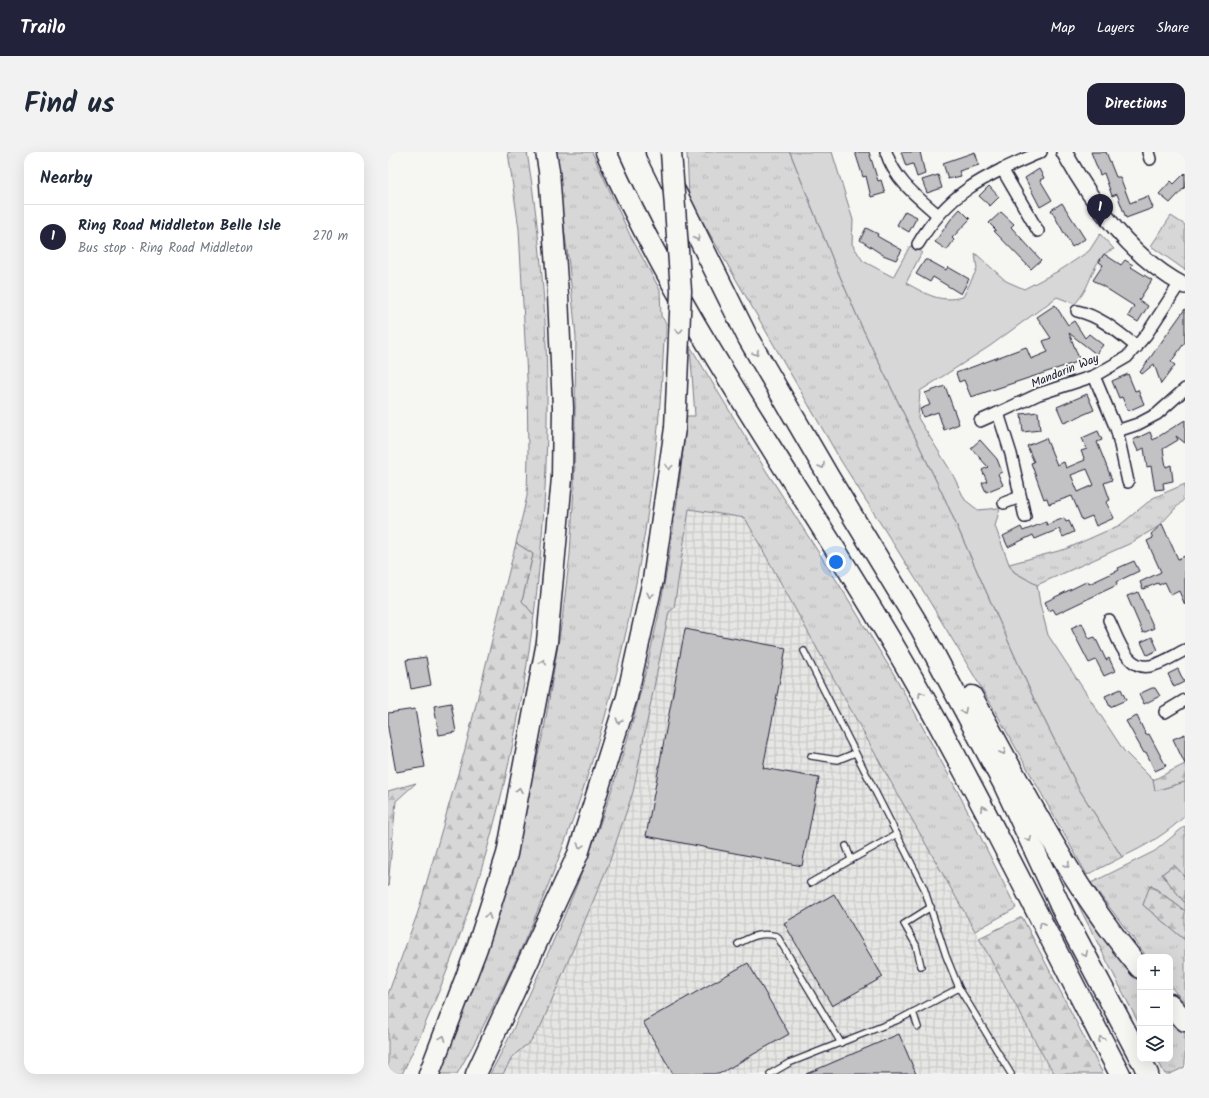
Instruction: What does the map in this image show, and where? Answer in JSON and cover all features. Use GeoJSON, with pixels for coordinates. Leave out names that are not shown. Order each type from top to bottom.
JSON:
{"type":"FeatureCollection","features":[{"type":"Feature","properties":{"kind":"highway"},"geometry":{"type":"LineString","coordinates":[[429,1074],[478,948],[507,854],[547,642],[562,478],[563,408],[558,287],[549,171],[546,152]]}},
{"type":"Feature","properties":{"kind":"highway"},"geometry":{"type":"LineString","coordinates":[[606,152],[630,204],[740,399],[843,560],[924,697],[966,774],[1004,851],[1120,1074]]}},
{"type":"Feature","properties":{"kind":"highway"},"geometry":{"type":"LineString","coordinates":[[656,152],[748,338],[828,477],[921,629],[1003,783],[1067,920],[1137,1052]]}},
{"type":"Feature","properties":{"kind":"highway"},"geometry":{"type":"LineString","coordinates":[[476,1074],[578,854],[624,704],[653,580],[675,428],[681,291],[671,152]]}},
{"type":"Feature","properties":{"kind":"highway"},"geometry":{"type":"LineString","coordinates":[[898,591],[970,693],[1042,822],[1084,892],[1137,964]]}},
{"type":"Feature","properties":{"kind":"highway"},"geometry":{"type":"LineString","coordinates":[[1173,1007],[1185,1021]]}},
{"type":"Feature","properties":{"kind":"highway"},"geometry":{"type":"LineString","coordinates":[[1142,1062],[1148,1074]]}},
{"type":"Feature","properties":{"kind":"street"},"geometry":{"type":"LineString","coordinates":[[886,152],[894,171],[904,185],[938,215]]}},
{"type":"Feature","properties":{"kind":"street"},"geometry":{"type":"LineString","coordinates":[[918,244],[938,215],[960,194],[1002,169],[1041,152]]}},
{"type":"Feature","properties":{"kind":"street"},"geometry":{"type":"LineString","coordinates":[[1064,152],[1086,190],[1118,232],[1143,257],[1182,285]]}},
{"type":"Feature","properties":{"kind":"street"},"geometry":{"type":"LineString","coordinates":[[1002,169],[1038,231]]}},
{"type":"Feature","properties":{"kind":"street","name":"Mandarin Way"},"geometry":{"type":"LineString","coordinates":[[980,421],[1039,394],[1094,376],[1126,356],[1137,346],[1182,285]]}},
{"type":"Feature","properties":{"kind":"street"},"geometry":{"type":"LineString","coordinates":[[1077,311],[1096,317],[1137,346]]}},
{"type":"Feature","properties":{"kind":"street"},"geometry":{"type":"LineString","coordinates":[[1094,376],[1117,431],[1128,482]]}},
{"type":"Feature","properties":{"kind":"street"},"geometry":{"type":"LineString","coordinates":[[1117,431],[1138,424],[1157,414],[1185,389]]}},
{"type":"Feature","properties":{"kind":"street"},"geometry":{"type":"LineString","coordinates":[[998,413],[1011,454],[1025,517]]}},
{"type":"Feature","properties":{"kind":"street"},"geometry":{"type":"LineString","coordinates":[[1004,503],[1020,497]]}},
{"type":"Feature","properties":{"kind":"street"},"geometry":{"type":"LineString","coordinates":[[1109,620],[1128,659],[1136,665],[1144,667],[1154,665],[1185,650]]}},
{"type":"Feature","properties":{"kind":"street"},"geometry":{"type":"LineString","coordinates":[[1165,712],[1185,700]]}},
{"type":"Feature","properties":{"kind":"lane"},"geometry":{"type":"LineString","coordinates":[[804,651],[924,888],[946,956],[959,988],[1011,1074]]}},
{"type":"Feature","properties":{"kind":"lane"},"geometry":{"type":"LineString","coordinates":[[812,756],[838,760],[856,753]]}},
{"type":"Feature","properties":{"kind":"lane"},"geometry":{"type":"LineString","coordinates":[[810,883],[897,834]]}},
{"type":"Feature","properties":{"kind":"lane"},"geometry":{"type":"LineString","coordinates":[[846,846],[851,860]]}},
{"type":"Feature","properties":{"kind":"lane"},"geometry":{"type":"LineString","coordinates":[[920,966],[916,945],[904,924],[931,907]]}},
{"type":"Feature","properties":{"kind":"lane"},"geometry":{"type":"LineString","coordinates":[[738,944],[751,937],[766,933],[777,936],[841,1043]]}},
{"type":"Feature","properties":{"kind":"lane"},"geometry":{"type":"LineString","coordinates":[[770,1074],[789,1063],[898,1020],[959,988]]}},
{"type":"Feature","properties":{"kind":"lane"},"geometry":{"type":"LineString","coordinates":[[913,1012],[918,1027]]}},
{"type":"Feature","properties":{"kind":"shaded area"},"geometry":{"type":"Polygon","coordinates":[[[689,509],[745,518],[1055,1074],[503,1074],[513,1056],[530,1042],[541,1026],[609,863],[633,792],[669,612],[674,608],[689,509]]]}},
{"type":"Feature","properties":{"kind":"green space"},"geometry":{"type":"Polygon","coordinates":[[[508,152],[527,152],[541,268],[545,326],[547,441],[540,557],[534,615],[522,601],[533,554],[516,543],[527,496],[527,378],[519,229],[508,152]]]}},
{"type":"Feature","properties":{"kind":"green space"},"geometry":{"type":"Polygon","coordinates":[[[554,152],[592,152],[629,233],[660,290],[661,316],[666,323],[666,338],[664,339],[657,435],[645,531],[627,625],[604,719],[576,811],[542,901],[502,989],[457,1074],[433,1074],[513,855],[544,730],[562,620],[570,554],[574,488],[576,337],[569,265],[554,152]]]}},
{"type":"Feature","properties":{"kind":"green space"},"geometry":{"type":"Polygon","coordinates":[[[687,152],[790,152],[833,260],[861,325],[945,499],[1034,699],[1079,789],[1122,857],[1087,875],[994,709],[922,589],[841,461],[689,198],[687,152]]]}},
{"type":"Feature","properties":{"kind":"green space"},"geometry":{"type":"Polygon","coordinates":[[[790,152],[832,152],[853,220],[852,244],[863,261],[893,277],[910,246],[922,252],[906,283],[933,296],[946,299],[963,297],[977,269],[975,253],[1006,281],[1024,289],[1062,269],[1089,251],[1100,234],[1114,249],[1103,255],[1096,265],[1085,290],[1075,304],[1057,297],[990,346],[920,391],[918,418],[952,473],[965,500],[978,510],[1000,508],[995,526],[1009,564],[1014,572],[1037,585],[1048,635],[1124,751],[1153,780],[1155,791],[1185,782],[1185,816],[1163,834],[1131,853],[1122,857],[1079,789],[1034,699],[945,499],[861,325],[833,260],[790,152]]]}},
{"type":"Feature","properties":{"kind":"green space"},"geometry":{"type":"Polygon","coordinates":[[[1171,216],[1185,225],[1185,270],[1151,246],[1171,216]]]}},
{"type":"Feature","properties":{"kind":"green space"},"geometry":{"type":"Polygon","coordinates":[[[690,346],[896,678],[960,796],[1016,908],[975,931],[745,518],[689,509],[674,608],[669,612],[633,792],[609,863],[541,1026],[530,1042],[513,1056],[503,1074],[490,1074],[527,1000],[578,882],[606,807],[630,730],[650,653],[663,594],[687,416],[695,416],[690,346]]]}},
{"type":"Feature","properties":{"kind":"green space"},"geometry":{"type":"Polygon","coordinates":[[[1185,484],[1185,498],[1159,526],[1129,544],[1037,585],[1014,572],[1009,564],[1066,549],[1120,525],[1153,498],[1185,484]]]}},
{"type":"Feature","properties":{"kind":"green space"},"geometry":{"type":"Polygon","coordinates":[[[516,543],[533,554],[522,601],[534,615],[520,710],[508,768],[485,858],[440,990],[402,1074],[388,1074],[388,994],[418,912],[464,753],[516,543]]]}},
{"type":"Feature","properties":{"kind":"green space"},"geometry":{"type":"Polygon","coordinates":[[[1185,764],[1185,782],[1155,791],[1153,780],[1185,764]]]}},
{"type":"Feature","properties":{"kind":"green space"},"geometry":{"type":"Polygon","coordinates":[[[416,783],[396,801],[388,887],[388,791],[416,783]]]}},
{"type":"Feature","properties":{"kind":"green space"},"geometry":{"type":"Polygon","coordinates":[[[1185,826],[1185,877],[1174,865],[1162,874],[1185,903],[1185,911],[1151,885],[1143,905],[1185,940],[1185,1003],[1173,989],[1173,954],[1145,954],[1091,883],[1155,851],[1185,826]]]}},
{"type":"Feature","properties":{"kind":"green space"},"geometry":{"type":"Polygon","coordinates":[[[1174,865],[1185,877],[1185,903],[1162,874],[1174,865]]]}},
{"type":"Feature","properties":{"kind":"green space"},"geometry":{"type":"Polygon","coordinates":[[[1064,877],[1137,975],[1137,1020],[1064,877]]]}},
{"type":"Feature","properties":{"kind":"green space"},"geometry":{"type":"Polygon","coordinates":[[[1150,885],[1185,911],[1185,940],[1143,905],[1150,885]]]}},
{"type":"Feature","properties":{"kind":"green space"},"geometry":{"type":"Polygon","coordinates":[[[1022,917],[1103,1074],[1055,1074],[1045,1059],[979,938],[1022,917]]]}},
{"type":"Feature","properties":{"kind":"green space"},"geometry":{"type":"Polygon","coordinates":[[[1173,1020],[1185,1034],[1185,1067],[1170,1074],[1165,1074],[1159,1062],[1173,1062],[1173,1020]]]}},
{"type":"Feature","properties":{"kind":"building"},"geometry":{"type":"Polygon","coordinates":[[[855,152],[869,152],[878,181],[881,180],[885,193],[871,197],[866,176],[863,177],[855,152]]]}},
{"type":"Feature","properties":{"kind":"building"},"geometry":{"type":"Polygon","coordinates":[[[901,152],[920,152],[925,174],[917,177],[913,164],[906,166],[901,152]]]}},
{"type":"Feature","properties":{"kind":"building"},"geometry":{"type":"Polygon","coordinates":[[[975,152],[979,165],[959,171],[961,176],[948,179],[943,163],[975,152]]]}},
{"type":"Feature","properties":{"kind":"building"},"geometry":{"type":"Polygon","coordinates":[[[1091,152],[1106,152],[1116,177],[1120,177],[1130,203],[1148,196],[1153,208],[1126,218],[1117,194],[1112,196],[1104,173],[1100,175],[1091,152]]]}},
{"type":"Feature","properties":{"kind":"building"},"geometry":{"type":"Polygon","coordinates":[[[1039,169],[1044,178],[1040,180],[1052,200],[1040,207],[1025,178],[1039,169]]]}},
{"type":"Feature","properties":{"kind":"building"},"geometry":{"type":"Polygon","coordinates":[[[1185,173],[1185,187],[1170,203],[1159,194],[1171,181],[1174,184],[1185,173]]]}},
{"type":"Feature","properties":{"kind":"building"},"geometry":{"type":"Polygon","coordinates":[[[938,175],[942,188],[927,193],[922,180],[938,175]]]}},
{"type":"Feature","properties":{"kind":"building"},"geometry":{"type":"Polygon","coordinates":[[[989,186],[999,197],[990,206],[979,196],[989,186]]]}},
{"type":"Feature","properties":{"kind":"building"},"geometry":{"type":"Polygon","coordinates":[[[1062,203],[1085,239],[1072,247],[1051,210],[1062,203]]]}},
{"type":"Feature","properties":{"kind":"building"},"geometry":{"type":"Polygon","coordinates":[[[960,209],[970,219],[952,238],[954,240],[947,250],[935,242],[960,209]]]}},
{"type":"Feature","properties":{"kind":"building"},"geometry":{"type":"Polygon","coordinates":[[[905,211],[917,217],[909,232],[897,225],[905,211]]]}},
{"type":"Feature","properties":{"kind":"building"},"geometry":{"type":"Polygon","coordinates":[[[1001,212],[1014,224],[1011,227],[1041,260],[1031,269],[994,231],[996,230],[989,223],[1001,212]]]}},
{"type":"Feature","properties":{"kind":"building"},"geometry":{"type":"Polygon","coordinates":[[[866,228],[902,250],[896,260],[883,255],[860,240],[866,228]]]}},
{"type":"Feature","properties":{"kind":"building"},"geometry":{"type":"Polygon","coordinates":[[[1104,254],[1121,265],[1125,260],[1133,265],[1131,267],[1152,280],[1139,300],[1148,306],[1138,322],[1128,316],[1134,306],[1093,280],[1103,265],[1099,262],[1104,254]]]}},
{"type":"Feature","properties":{"kind":"building"},"geometry":{"type":"Polygon","coordinates":[[[925,260],[928,260],[946,270],[948,267],[969,279],[961,294],[933,277],[930,282],[916,274],[925,260]]]}},
{"type":"Feature","properties":{"kind":"building"},"geometry":{"type":"Polygon","coordinates":[[[1055,305],[1068,325],[1074,321],[1085,338],[1089,334],[1103,345],[1096,354],[1069,333],[1080,361],[971,397],[964,380],[959,382],[956,373],[1026,347],[1031,359],[1048,352],[1043,341],[1051,338],[1037,317],[1055,305]]]}},
{"type":"Feature","properties":{"kind":"building"},"geometry":{"type":"Polygon","coordinates":[[[1185,309],[1185,342],[1171,362],[1175,365],[1161,384],[1154,364],[1142,374],[1140,372],[1185,309]]]}},
{"type":"Feature","properties":{"kind":"building"},"geometry":{"type":"Polygon","coordinates":[[[1128,374],[1135,391],[1138,390],[1144,404],[1128,411],[1122,397],[1119,398],[1112,381],[1128,374]]]}},
{"type":"Feature","properties":{"kind":"building"},"geometry":{"type":"Polygon","coordinates":[[[945,386],[959,424],[944,430],[938,412],[923,417],[920,409],[930,405],[925,393],[945,386]]]}},
{"type":"Feature","properties":{"kind":"building"},"geometry":{"type":"Polygon","coordinates":[[[1087,394],[1094,410],[1064,423],[1057,407],[1087,394]]]}},
{"type":"Feature","properties":{"kind":"building"},"geometry":{"type":"Polygon","coordinates":[[[1038,412],[1040,430],[1023,432],[1021,414],[1038,412]]]}},
{"type":"Feature","properties":{"kind":"building"},"geometry":{"type":"Polygon","coordinates":[[[1185,420],[1185,443],[1176,436],[1178,440],[1163,449],[1166,467],[1171,465],[1173,481],[1163,483],[1164,489],[1155,490],[1151,466],[1147,467],[1144,448],[1138,451],[1133,440],[1150,432],[1153,440],[1185,420]]]}},
{"type":"Feature","properties":{"kind":"building"},"geometry":{"type":"Polygon","coordinates":[[[1098,431],[1102,440],[1097,442],[1112,480],[1104,483],[1110,500],[1106,502],[1114,518],[1096,526],[1092,516],[1082,520],[1072,496],[1049,504],[1047,498],[1044,499],[1031,463],[1034,462],[1027,446],[1046,438],[1057,465],[1064,462],[1066,468],[1085,460],[1081,451],[1087,449],[1082,438],[1098,431]],[[1087,469],[1071,475],[1078,492],[1094,485],[1087,469]]]}},
{"type":"Feature","properties":{"kind":"building"},"geometry":{"type":"Polygon","coordinates":[[[980,440],[997,459],[1002,472],[998,474],[1003,485],[986,492],[982,483],[987,481],[982,470],[988,467],[971,448],[980,440]]]}},
{"type":"Feature","properties":{"kind":"building"},"geometry":{"type":"Polygon","coordinates":[[[1064,518],[1066,522],[1069,521],[1074,532],[1063,537],[1059,529],[1035,539],[1033,535],[1008,547],[1003,536],[1021,527],[1023,531],[1046,522],[1047,525],[1064,518]]]}},
{"type":"Feature","properties":{"kind":"building"},"geometry":{"type":"Polygon","coordinates":[[[1162,524],[1178,559],[1185,556],[1185,605],[1179,591],[1171,595],[1165,582],[1143,589],[1140,582],[1161,572],[1147,541],[1153,538],[1151,534],[1162,524]]]}},
{"type":"Feature","properties":{"kind":"building"},"geometry":{"type":"Polygon","coordinates":[[[1134,561],[1139,571],[1116,582],[1117,585],[1056,614],[1053,609],[1049,611],[1045,602],[1088,581],[1089,584],[1134,561]]]}},
{"type":"Feature","properties":{"kind":"building"},"geometry":{"type":"Polygon","coordinates":[[[1138,592],[1154,628],[1143,633],[1127,596],[1138,592]]]}},
{"type":"Feature","properties":{"kind":"building"},"geometry":{"type":"Polygon","coordinates":[[[1082,623],[1089,639],[1095,637],[1106,660],[1109,658],[1115,671],[1104,676],[1096,660],[1089,663],[1071,628],[1082,623]]]}},
{"type":"Feature","properties":{"kind":"building"},"geometry":{"type":"Polygon","coordinates":[[[685,629],[786,648],[763,768],[819,778],[802,866],[646,836],[685,629]]]}},
{"type":"Feature","properties":{"kind":"building"},"geometry":{"type":"Polygon","coordinates":[[[1152,637],[1158,650],[1147,655],[1141,642],[1152,637]]]}},
{"type":"Feature","properties":{"kind":"building"},"geometry":{"type":"Polygon","coordinates":[[[426,657],[431,685],[411,689],[406,660],[426,657]]]}},
{"type":"Feature","properties":{"kind":"building"},"geometry":{"type":"Polygon","coordinates":[[[1178,669],[1184,682],[1174,687],[1168,674],[1178,669]]]}},
{"type":"Feature","properties":{"kind":"building"},"geometry":{"type":"Polygon","coordinates":[[[1155,688],[1160,696],[1144,704],[1139,694],[1155,688]]]}},
{"type":"Feature","properties":{"kind":"building"},"geometry":{"type":"Polygon","coordinates":[[[1121,689],[1126,700],[1110,707],[1105,696],[1121,689]]]}},
{"type":"Feature","properties":{"kind":"building"},"geometry":{"type":"Polygon","coordinates":[[[451,703],[456,732],[439,735],[434,706],[451,703]]]}},
{"type":"Feature","properties":{"kind":"building"},"geometry":{"type":"Polygon","coordinates":[[[415,709],[425,767],[396,772],[388,728],[388,713],[415,709]]]}},
{"type":"Feature","properties":{"kind":"building"},"geometry":{"type":"Polygon","coordinates":[[[1137,716],[1146,735],[1149,734],[1166,766],[1155,771],[1146,752],[1144,753],[1126,721],[1137,716]]]}},
{"type":"Feature","properties":{"kind":"building"},"geometry":{"type":"Polygon","coordinates":[[[1185,734],[1185,764],[1173,739],[1185,734]]]}},
{"type":"Feature","properties":{"kind":"building"},"geometry":{"type":"Polygon","coordinates":[[[834,894],[883,977],[832,1006],[784,923],[834,894]]]}},
{"type":"Feature","properties":{"kind":"building"},"geometry":{"type":"Polygon","coordinates":[[[748,963],[789,1034],[719,1074],[673,1074],[643,1022],[748,963]]]}},
{"type":"Feature","properties":{"kind":"building"},"geometry":{"type":"Polygon","coordinates":[[[899,1034],[916,1074],[806,1074],[899,1034]]]}},
{"type":"Feature","properties":{"kind":"place","name":"Ring Road Middleton Belle Isle"},"geometry":{"type":"Point","coordinates":[1100,227]}}]}
